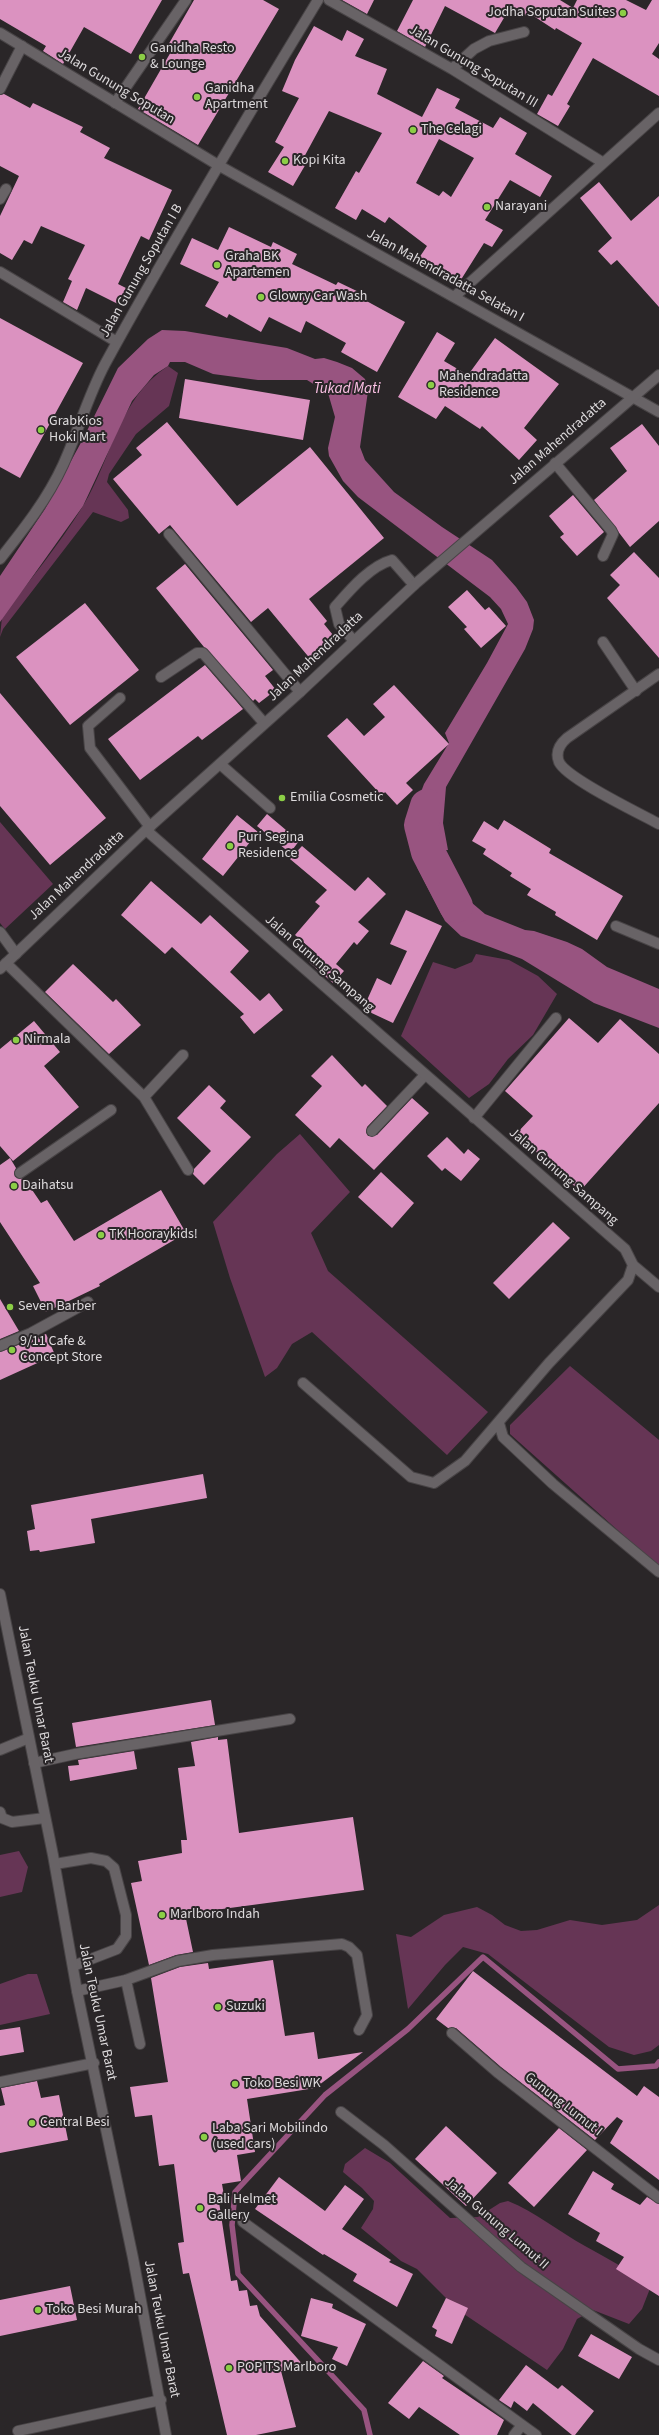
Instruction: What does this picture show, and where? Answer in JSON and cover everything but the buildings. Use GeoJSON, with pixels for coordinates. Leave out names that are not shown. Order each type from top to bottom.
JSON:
{"type":"FeatureCollection","features":[{"type":"Feature","properties":{"kind":"street"},"geometry":{"type":"LineString","coordinates":[[115,103],[186,0]]}},
{"type":"Feature","properties":{"kind":"street","name":"Jalan Gunung Soputan I B"},"geometry":{"type":"LineString","coordinates":[[0,560],[39,509],[62,467],[101,372],[117,342],[218,165],[318,0]]}},
{"type":"Feature","properties":{"kind":"street","name":"Jalan Gunung Soputan III"},"geometry":{"type":"LineString","coordinates":[[328,0],[452,69],[602,162]]}},
{"type":"Feature","properties":{"kind":"street"},"geometry":{"type":"LineString","coordinates":[[452,69],[474,49],[489,41],[524,32]]}},
{"type":"Feature","properties":{"kind":"street","name":"Jalan Gunung Soputan"},"geometry":{"type":"LineString","coordinates":[[0,33],[218,165]]}},
{"type":"Feature","properties":{"kind":"street"},"geometry":{"type":"LineString","coordinates":[[0,89],[22,46]]}},
{"type":"Feature","properties":{"kind":"street"},"geometry":{"type":"LineString","coordinates":[[454,297],[602,162],[659,113]]}},
{"type":"Feature","properties":{"kind":"street","name":"Jalan Mahendradatta Selatan I"},"geometry":{"type":"LineString","coordinates":[[218,165],[659,412]]}},
{"type":"Feature","properties":{"kind":"street"},"geometry":{"type":"LineString","coordinates":[[0,199],[6,189]]}},
{"type":"Feature","properties":{"kind":"street"},"geometry":{"type":"LineString","coordinates":[[0,272],[117,342]]}},
{"type":"Feature","properties":{"kind":"street","name":"Jalan Mahendradatta"},"geometry":{"type":"LineString","coordinates":[[3,966],[148,828],[300,692],[414,585],[632,396],[659,375]]}},
{"type":"Feature","properties":{"kind":"street"},"geometry":{"type":"LineString","coordinates":[[555,463],[611,530],[613,534],[603,556]]}},
{"type":"Feature","properties":{"kind":"street"},"geometry":{"type":"LineString","coordinates":[[169,534],[300,692]]}},
{"type":"Feature","properties":{"kind":"street"},"geometry":{"type":"LineString","coordinates":[[354,641],[340,624],[335,607],[377,567],[383,562],[392,560],[414,585]]}},
{"type":"Feature","properties":{"kind":"street"},"geometry":{"type":"LineString","coordinates":[[603,642],[636,691]]}},
{"type":"Feature","properties":{"kind":"street"},"geometry":{"type":"LineString","coordinates":[[161,677],[197,653],[203,653],[264,723]]}},
{"type":"Feature","properties":{"kind":"street"},"geometry":{"type":"LineString","coordinates":[[659,674],[567,738],[558,749],[557,754],[563,768],[576,778],[659,824]]}},
{"type":"Feature","properties":{"kind":"street","name":"Jalan Gunung Sampang"},"geometry":{"type":"LineString","coordinates":[[120,698],[88,726],[90,748],[148,828],[425,1075],[625,1249],[633,1265]]}},
{"type":"Feature","properties":{"kind":"street"},"geometry":{"type":"LineString","coordinates":[[220,764],[270,808]]}},
{"type":"Feature","properties":{"kind":"street"},"geometry":{"type":"LineString","coordinates":[[616,926],[659,944]]}},
{"type":"Feature","properties":{"kind":"street"},"geometry":{"type":"LineString","coordinates":[[0,932],[16,954]]}},
{"type":"Feature","properties":{"kind":"street"},"geometry":{"type":"LineString","coordinates":[[3,966],[144,1098],[188,1170]]}},
{"type":"Feature","properties":{"kind":"street"},"geometry":{"type":"LineString","coordinates":[[474,1118],[556,1018]]}},
{"type":"Feature","properties":{"kind":"street"},"geometry":{"type":"LineString","coordinates":[[144,1098],[183,1055]]}},
{"type":"Feature","properties":{"kind":"street"},"geometry":{"type":"LineString","coordinates":[[372,1131],[425,1075]]}},
{"type":"Feature","properties":{"kind":"street"},"geometry":{"type":"LineString","coordinates":[[20,1173],[111,1110]]}},
{"type":"Feature","properties":{"kind":"street"},"geometry":{"type":"LineString","coordinates":[[303,1383],[412,1477],[434,1482],[465,1461],[549,1363],[628,1280],[633,1265],[659,1287]]}},
{"type":"Feature","properties":{"kind":"street"},"geometry":{"type":"LineString","coordinates":[[0,1346],[31,1333],[88,1302]]}},
{"type":"Feature","properties":{"kind":"street"},"geometry":{"type":"LineString","coordinates":[[499,1423],[502,1437],[554,1484],[659,1572]]}},
{"type":"Feature","properties":{"kind":"street","name":"Jalan Teuku Umar Barat"},"geometry":{"type":"LineString","coordinates":[[0,1594],[46,1818],[77,1991],[94,2063],[161,2400],[166,2435]]}},
{"type":"Feature","properties":{"kind":"street"},"geometry":{"type":"LineString","coordinates":[[34,1763],[75,1754],[290,1719]]}},
{"type":"Feature","properties":{"kind":"street"},"geometry":{"type":"LineString","coordinates":[[0,1750],[29,1738]]}},
{"type":"Feature","properties":{"kind":"street"},"geometry":{"type":"LineString","coordinates":[[0,1812],[2,1818],[12,1822],[46,1818]]}},
{"type":"Feature","properties":{"kind":"street"},"geometry":{"type":"LineString","coordinates":[[54,1864],[91,1858],[106,1861],[114,1868],[126,1915],[126,1936],[116,1949],[73,1966]]}},
{"type":"Feature","properties":{"kind":"street"},"geometry":{"type":"LineString","coordinates":[[77,1991],[126,1980],[178,1961],[213,1955],[342,1944],[349,1947],[357,1955],[367,2015],[359,2030]]}},
{"type":"Feature","properties":{"kind":"street"},"geometry":{"type":"LineString","coordinates":[[126,1980],[140,2044]]}},
{"type":"Feature","properties":{"kind":"street","name":"Gunung Lumut I"},"geometry":{"type":"LineString","coordinates":[[452,2033],[498,2072],[659,2198]]}},
{"type":"Feature","properties":{"kind":"street"},"geometry":{"type":"LineString","coordinates":[[0,2082],[94,2063]]}},
{"type":"Feature","properties":{"kind":"street","name":"Jalan Gunung Lumut II"},"geometry":{"type":"LineString","coordinates":[[341,2112],[384,2145],[521,2267],[639,2349],[659,2360]]}},
{"type":"Feature","properties":{"kind":"street"},"geometry":{"type":"LineString","coordinates":[[243,2222],[536,2435]]}},
{"type":"Feature","properties":{"kind":"street"},"geometry":{"type":"LineString","coordinates":[[18,2431],[161,2400]]}},
{"type":"Feature","properties":{"kind":"street"},"geometry":{"type":"LineString","coordinates":[[514,2435],[522,2425]]}},
{"type":"Feature","properties":{"kind":"shaded area"},"geometry":{"type":"Polygon","coordinates":[[[168,366],[178,373],[169,406],[136,434],[109,474],[107,482],[128,510],[129,518],[121,522],[93,512],[3,629],[0,637],[2,617],[54,549],[83,506],[93,488],[127,412],[138,395],[151,380],[168,366]]]}},
{"type":"Feature","properties":{"kind":"shaded area"},"geometry":{"type":"Polygon","coordinates":[[[0,822],[53,884],[5,929],[0,923],[0,822]]]}},
{"type":"Feature","properties":{"kind":"shaded area"},"geometry":{"type":"Polygon","coordinates":[[[476,954],[509,960],[538,976],[557,994],[533,1035],[508,1059],[489,1084],[469,1098],[401,1036],[433,962],[455,969],[472,962],[476,954]]]}},
{"type":"Feature","properties":{"kind":"shaded area"},"geometry":{"type":"Polygon","coordinates":[[[300,1134],[350,1192],[311,1233],[328,1271],[488,1412],[447,1455],[312,1332],[292,1344],[277,1368],[265,1377],[230,1278],[213,1222],[277,1154],[300,1134]]]}},
{"type":"Feature","properties":{"kind":"shaded area"},"geometry":{"type":"Polygon","coordinates":[[[570,1366],[659,1440],[659,1567],[510,1434],[510,1425],[570,1366]]]}},
{"type":"Feature","properties":{"kind":"shaded area"},"geometry":{"type":"Polygon","coordinates":[[[19,1851],[28,1867],[22,1892],[0,1897],[0,1855],[19,1851]]]}},
{"type":"Feature","properties":{"kind":"shaded area"},"geometry":{"type":"Polygon","coordinates":[[[659,1905],[659,2045],[651,2051],[634,2055],[609,2047],[488,1954],[463,1947],[445,1965],[408,2009],[396,1934],[411,1937],[444,1915],[477,1907],[492,1915],[505,1925],[521,1931],[537,1930],[570,1920],[602,1925],[637,1920],[659,1905]]]}},
{"type":"Feature","properties":{"kind":"shaded area"},"geometry":{"type":"Polygon","coordinates":[[[28,1974],[37,1974],[50,2014],[0,2025],[0,1984],[28,1974]]]}},
{"type":"Feature","properties":{"kind":"shaded area"},"geometry":{"type":"Polygon","coordinates":[[[365,2148],[390,2163],[450,2218],[478,2217],[500,2203],[508,2201],[538,2216],[651,2286],[642,2309],[629,2324],[593,2310],[577,2319],[563,2349],[547,2370],[458,2310],[417,2269],[401,2261],[361,2228],[373,2209],[374,2201],[362,2188],[343,2172],[345,2164],[365,2148]]]}},
{"type":"Feature","properties":{"kind":"water","name":"Tukad Mati"},"geometry":{"type":"Polygon","coordinates":[[[162,330],[185,331],[287,348],[315,359],[324,358],[352,368],[365,379],[368,391],[360,447],[365,460],[394,492],[442,527],[492,560],[527,602],[534,620],[533,629],[525,649],[446,787],[443,823],[448,850],[411,852],[410,825],[424,784],[449,743],[445,733],[487,663],[508,624],[501,609],[490,597],[358,497],[343,481],[329,456],[328,448],[335,417],[328,393],[307,380],[258,380],[213,374],[185,362],[170,362],[168,366],[154,375],[132,401],[83,506],[0,622],[0,576],[45,509],[84,437],[118,368],[148,339],[162,330]]]}},
{"type":"Feature","properties":{"kind":"water"},"geometry":{"type":"Polygon","coordinates":[[[450,863],[458,891],[485,914],[525,930],[534,931],[567,942],[582,949],[607,967],[659,989],[659,1028],[594,1003],[522,959],[461,936],[445,921],[417,867],[450,863]]]}},
{"type":"Feature","properties":{"kind":"waterway"},"geometry":{"type":"LineString","coordinates":[[427,806],[421,825],[428,852],[456,906]]}},
{"type":"Feature","properties":{"kind":"waterway"},"geometry":{"type":"LineString","coordinates":[[370,2435],[364,2410],[238,2274],[232,2225],[235,2192],[325,2095],[408,2029],[483,1957],[618,2069],[656,2066],[659,2062]]}},
{"type":"Feature","properties":{"kind":"place","name":"Jodha Soputan Suites"},"geometry":{"type":"Point","coordinates":[623,13]}},
{"type":"Feature","properties":{"kind":"place","name":"Ganidha Resto & Lounge"},"geometry":{"type":"Point","coordinates":[142,57]}},
{"type":"Feature","properties":{"kind":"place","name":"Ganidha Apartment"},"geometry":{"type":"Point","coordinates":[197,97]}},
{"type":"Feature","properties":{"kind":"place","name":"The Celagi"},"geometry":{"type":"Point","coordinates":[413,130]}},
{"type":"Feature","properties":{"kind":"place","name":"Kopi Kita"},"geometry":{"type":"Point","coordinates":[285,161]}},
{"type":"Feature","properties":{"kind":"place","name":"Narayani"},"geometry":{"type":"Point","coordinates":[487,207]}},
{"type":"Feature","properties":{"kind":"place","name":"Graha BK Apartemen"},"geometry":{"type":"Point","coordinates":[217,265]}},
{"type":"Feature","properties":{"kind":"place","name":"Glowry Car Wash"},"geometry":{"type":"Point","coordinates":[261,297]}},
{"type":"Feature","properties":{"kind":"place","name":"Mahendradatta Residence"},"geometry":{"type":"Point","coordinates":[431,385]}},
{"type":"Feature","properties":{"kind":"place","name":"GrabKios Hoki Mart"},"geometry":{"type":"Point","coordinates":[41,430]}},
{"type":"Feature","properties":{"kind":"place","name":"Emilia Cosmetic"},"geometry":{"type":"Point","coordinates":[282,798]}},
{"type":"Feature","properties":{"kind":"place","name":"Puri Segina Residence"},"geometry":{"type":"Point","coordinates":[230,846]}},
{"type":"Feature","properties":{"kind":"place","name":"Nirmala"},"geometry":{"type":"Point","coordinates":[16,1040]}},
{"type":"Feature","properties":{"kind":"place","name":"Daihatsu"},"geometry":{"type":"Point","coordinates":[14,1186]}},
{"type":"Feature","properties":{"kind":"place","name":"TK Hooraykids!"},"geometry":{"type":"Point","coordinates":[101,1235]}},
{"type":"Feature","properties":{"kind":"place","name":"Seven Barber"},"geometry":{"type":"Point","coordinates":[10,1307]}},
{"type":"Feature","properties":{"kind":"place","name":"9/11 Cafe & Concept Store"},"geometry":{"type":"Point","coordinates":[12,1350]}},
{"type":"Feature","properties":{"kind":"place","name":"Marlboro Indah"},"geometry":{"type":"Point","coordinates":[162,1915]}},
{"type":"Feature","properties":{"kind":"place","name":"Suzuki"},"geometry":{"type":"Point","coordinates":[218,2007]}},
{"type":"Feature","properties":{"kind":"place","name":"Toko Besi WK"},"geometry":{"type":"Point","coordinates":[235,2084]}},
{"type":"Feature","properties":{"kind":"place","name":"Central Besi"},"geometry":{"type":"Point","coordinates":[32,2123]}},
{"type":"Feature","properties":{"kind":"place","name":"Laba Sari Mobilindo (used cars)"},"geometry":{"type":"Point","coordinates":[204,2137]}},
{"type":"Feature","properties":{"kind":"place","name":"Bali Helmet Gallery"},"geometry":{"type":"Point","coordinates":[200,2208]}},
{"type":"Feature","properties":{"kind":"place","name":"Toko Besi Murah"},"geometry":{"type":"Point","coordinates":[38,2310]}},
{"type":"Feature","properties":{"kind":"place","name":"POPITS Marlboro"},"geometry":{"type":"Point","coordinates":[229,2368]}}]}
